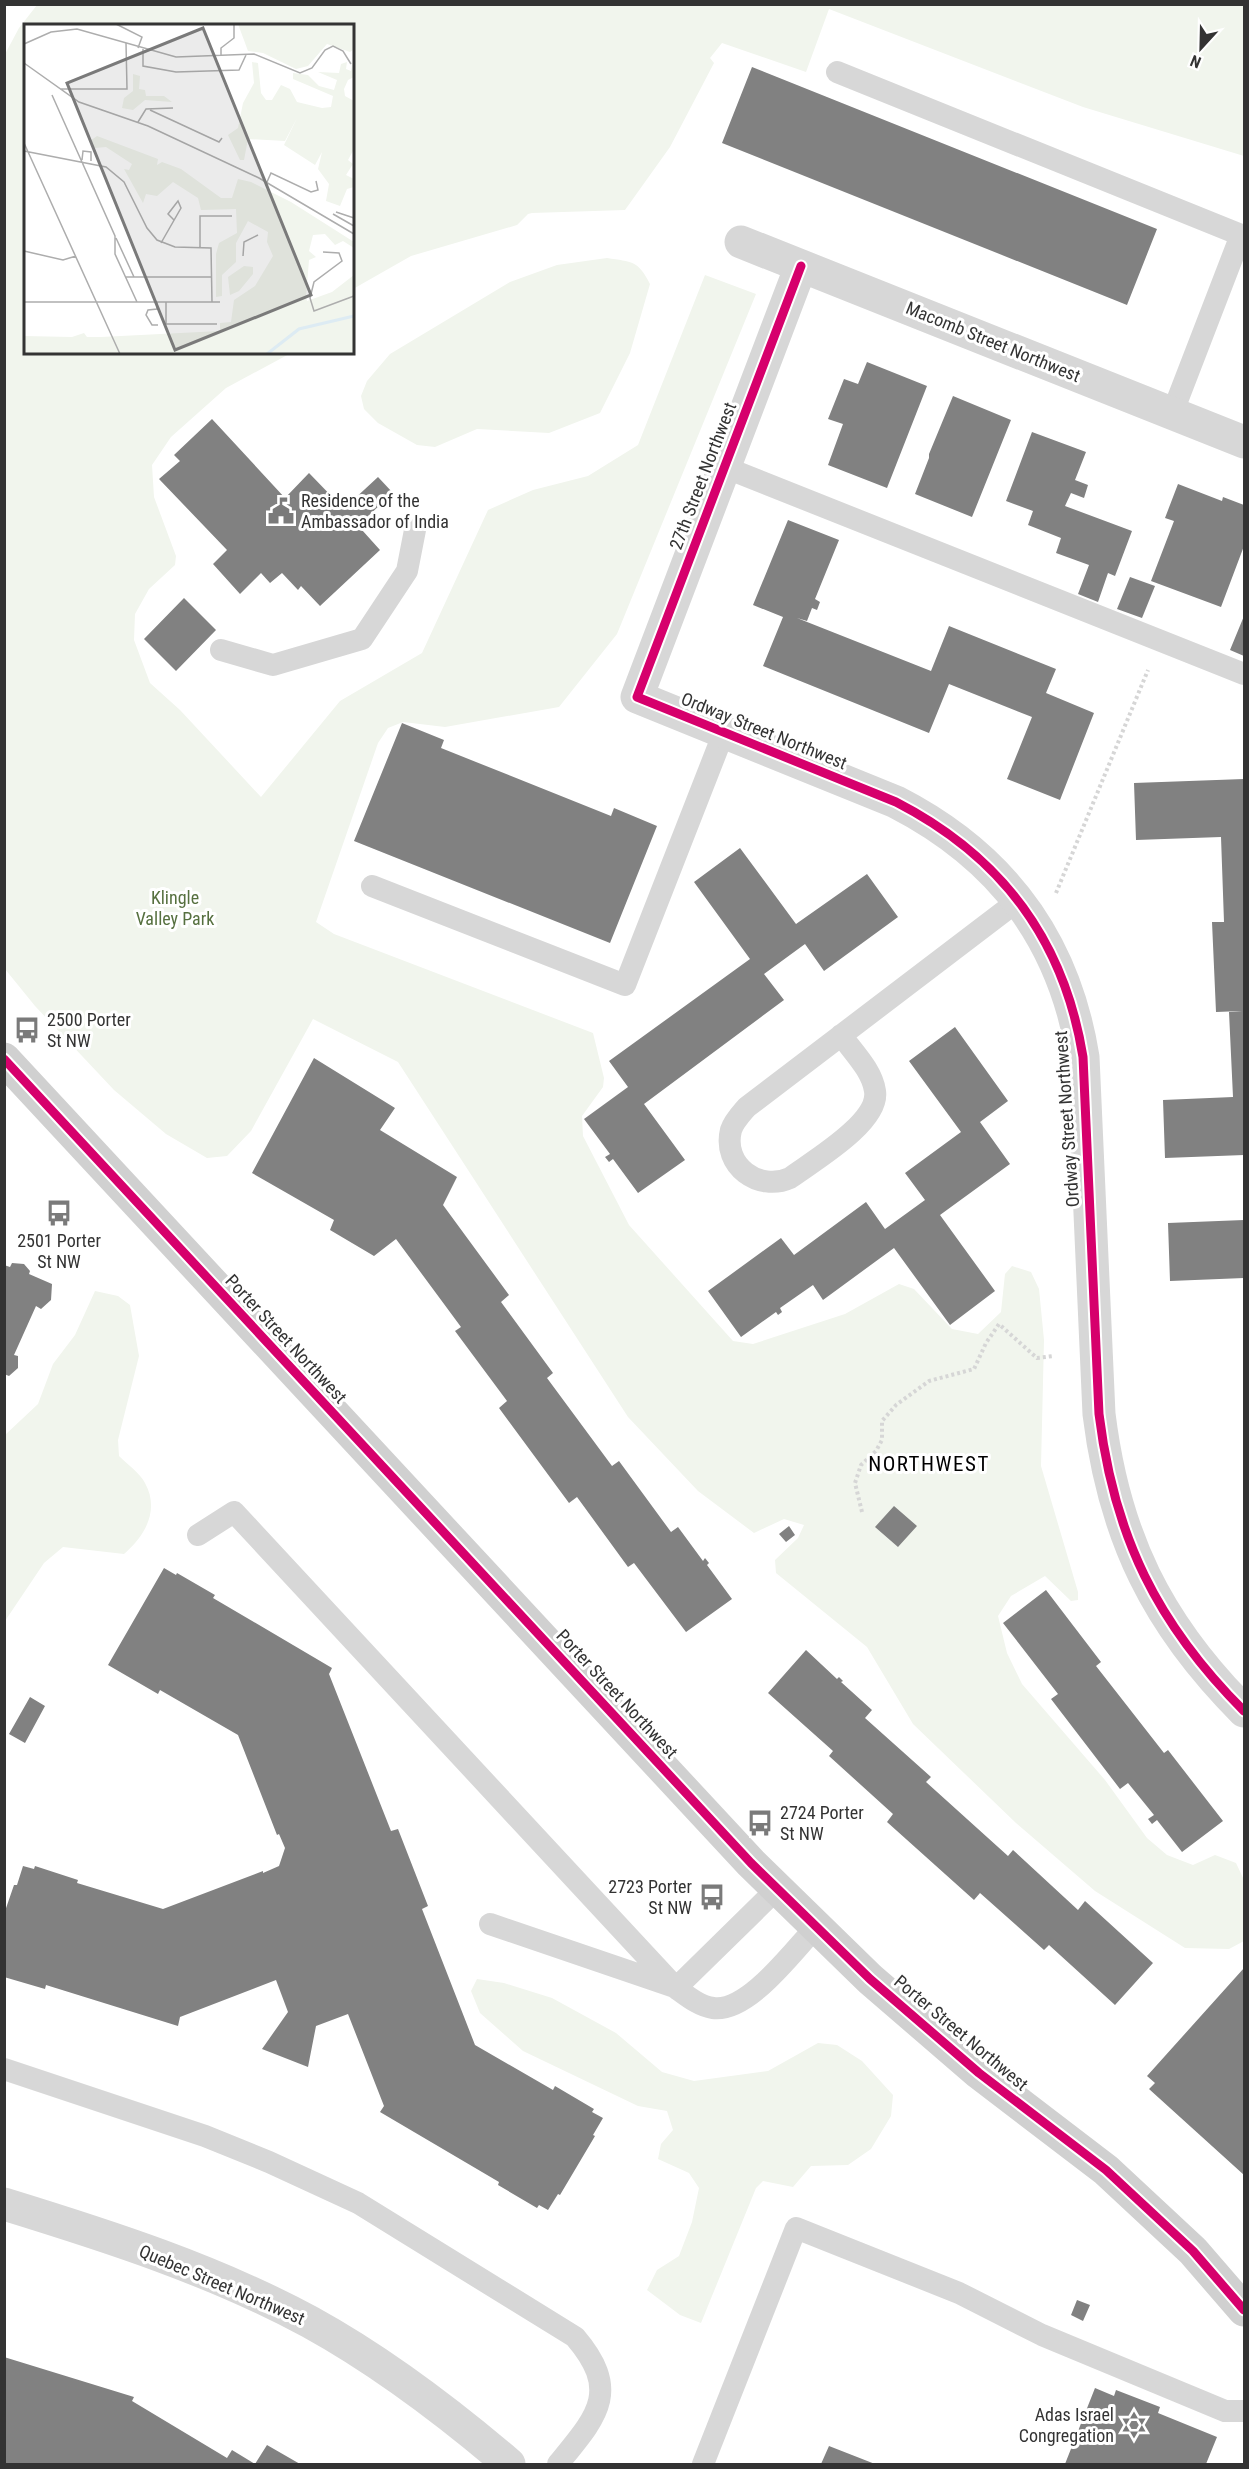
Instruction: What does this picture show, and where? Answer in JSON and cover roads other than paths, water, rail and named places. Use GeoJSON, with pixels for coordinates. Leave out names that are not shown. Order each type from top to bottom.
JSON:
{"type":"FeatureCollection","features":[{"type":"Feature","properties":{"kind":"main road","name":"Porter Street Northwest"},"geometry":{"type":"LineString","coordinates":[[4,1059],[777,1889],[870,1979],[979,2073],[1114,2177],[1193,2251],[1245,2310]]}},
{"type":"Feature","properties":{"kind":"street","name":"Macomb Street Northwest"},"geometry":{"type":"LineString","coordinates":[[741,242],[1172,414],[1244,439]]}},
{"type":"Feature","properties":{"kind":"street","name":"27th Street Northwest"},"geometry":{"type":"LineString","coordinates":[[637,697],[801,266]]}},
{"type":"Feature","properties":{"kind":"street","name":"Ordway Street Northwest"},"geometry":{"type":"LineString","coordinates":[[637,697],[896,802],[925,817],[978,856],[1019,900],[1040,932],[1068,993],[1083,1056],[1099,1414],[1114,1498],[1127,1538],[1144,1577],[1165,1614],[1210,1675],[1245,1711]]}},
{"type":"Feature","properties":{"kind":"street","name":"Quebec Street Northwest"},"geometry":{"type":"LineString","coordinates":[[4,2204],[113,2239],[180,2264],[231,2284],[309,2322],[409,2386],[509,2464]]}},
{"type":"Feature","properties":{"kind":"lane"},"geometry":{"type":"LineString","coordinates":[[837,72],[1240,235],[1172,414]]}},
{"type":"Feature","properties":{"kind":"lane"},"geometry":{"type":"LineString","coordinates":[[724,467],[1245,674]]}},
{"type":"Feature","properties":{"kind":"lane"},"geometry":{"type":"LineString","coordinates":[[221,650],[273,665],[362,639],[407,571],[415,530]]}},
{"type":"Feature","properties":{"kind":"lane"},"geometry":{"type":"LineString","coordinates":[[372,886],[625,985],[724,732]]}},
{"type":"Feature","properties":{"kind":"lane"},"geometry":{"type":"LineString","coordinates":[[841,1035],[870,1076],[876,1092],[873,1106],[855,1130],[790,1178],[778,1183],[765,1183],[752,1178],[738,1166],[730,1149],[731,1131],[738,1117],[747,1107],[841,1035],[1019,900]]}},
{"type":"Feature","properties":{"kind":"lane"},"geometry":{"type":"LineString","coordinates":[[198,1535],[234,1512],[676,1988],[694,2001],[712,2008],[733,2007],[750,1995],[816,1927]]}},
{"type":"Feature","properties":{"kind":"lane"},"geometry":{"type":"LineString","coordinates":[[676,1988],[777,1889]]}},
{"type":"Feature","properties":{"kind":"lane"},"geometry":{"type":"LineString","coordinates":[[490,1924],[676,1988]]}},
{"type":"Feature","properties":{"kind":"lane"},"geometry":{"type":"LineString","coordinates":[[4,2069],[205,2136],[269,2162],[358,2203],[575,2337],[592,2357],[601,2387],[600,2401],[592,2421],[558,2464]]}},
{"type":"Feature","properties":{"kind":"lane"},"geometry":{"type":"LineString","coordinates":[[704,2464],[796,2228],[959,2293],[1042,2335],[1225,2411],[1245,2411]]}},
{"type":"Feature","properties":{"kind":"place","name":"Residence of the Ambassador of India"},"geometry":{"type":"Point","coordinates":[281,511]}},
{"type":"Feature","properties":{"kind":"place","name":"2500 Porter St NW"},"geometry":{"type":"Point","coordinates":[27,1030]}},
{"type":"Feature","properties":{"kind":"place","name":"2501 Porter St NW"},"geometry":{"type":"Point","coordinates":[59,1213]}},
{"type":"Feature","properties":{"kind":"place","name":"2724 Porter St NW"},"geometry":{"type":"Point","coordinates":[760,1823]}},
{"type":"Feature","properties":{"kind":"place","name":"2723 Porter St NW"},"geometry":{"type":"Point","coordinates":[712,1897]}},
{"type":"Feature","properties":{"kind":"place","name":"Adas Israel Congregation"},"geometry":{"type":"Point","coordinates":[1134,2425]}},
{"type":"Feature","properties":{"kind":"district","name":"NORTHWEST"},"geometry":{"type":"Point","coordinates":[929,1464]}},
{"type":"Feature","properties":{"kind":"park label","name":"Klingle Valley Park"},"geometry":{"type":"Point","coordinates":[175,908]}}]}
